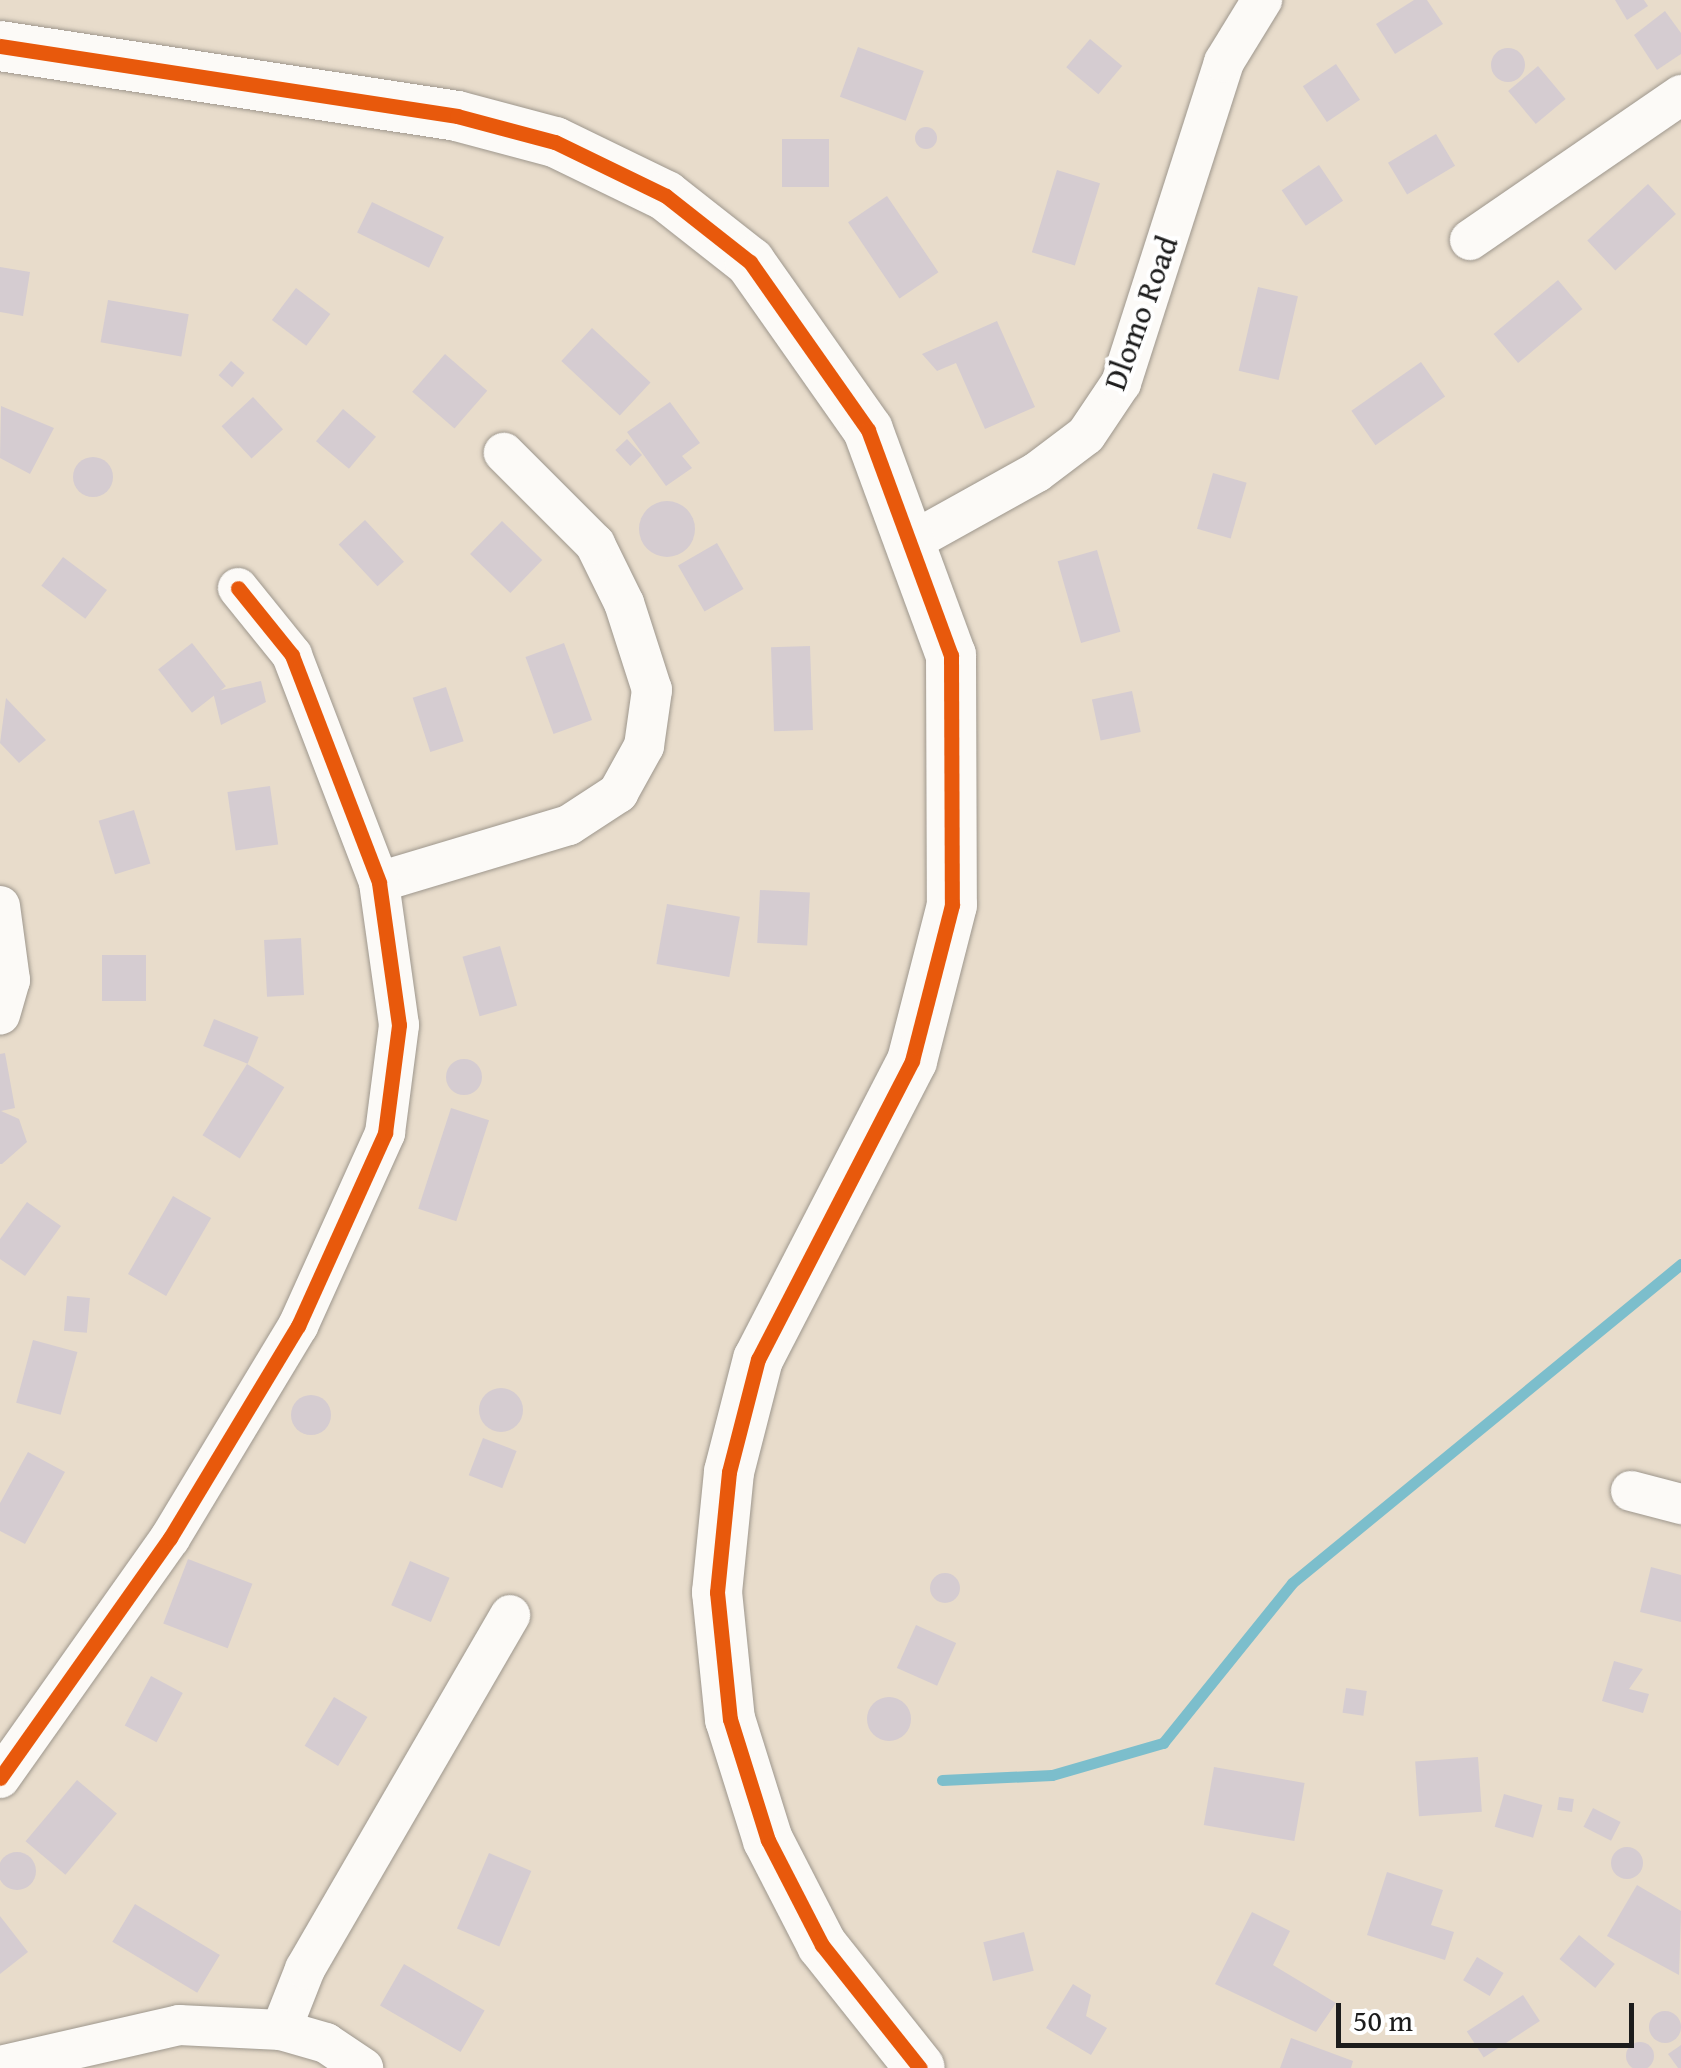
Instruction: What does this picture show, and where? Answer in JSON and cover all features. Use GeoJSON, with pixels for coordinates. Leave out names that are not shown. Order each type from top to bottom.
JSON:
{"type":"FeatureCollection","features":[{"type":"Feature","properties":{"kind":"street","name":"Dlomo Road"},"geometry":{"type":"LineString","coordinates":[[913,541],[1037,472],[1086,435],[1121,383],[1224,62],[1262,0]]}},
{"type":"Feature","properties":{"kind":"street"},"geometry":{"type":"LineString","coordinates":[[0,46],[457,116],[555,142],[666,196],[750,262],[818,346],[868,430],[913,541],[951,655],[952,905],[912,1060],[758,1359],[729,1472],[717,1592],[730,1719],[768,1840],[822,1944],[920,2068]]}},
{"type":"Feature","properties":{"kind":"street"},"geometry":{"type":"LineString","coordinates":[[1470,240],[1681,96]]}},
{"type":"Feature","properties":{"kind":"street"},"geometry":{"type":"LineString","coordinates":[[379,882],[569,825],[618,793],[644,746],[652,690],[624,604],[595,544],[504,453]]}},
{"type":"Feature","properties":{"kind":"street"},"geometry":{"type":"LineString","coordinates":[[0,1778],[170,1538],[298,1326],[385,1133],[399,1024],[379,882],[292,655],[238,588]]}},
{"type":"Feature","properties":{"kind":"street"},"geometry":{"type":"LineString","coordinates":[[0,906],[10,980],[0,1015]]}},
{"type":"Feature","properties":{"kind":"street"},"geometry":{"type":"LineString","coordinates":[[1631,1491],[1681,1504]]}},
{"type":"Feature","properties":{"kind":"street"},"geometry":{"type":"LineString","coordinates":[[281,2030],[305,1969],[510,1615]]}},
{"type":"Feature","properties":{"kind":"street"},"geometry":{"type":"LineString","coordinates":[[0,2066],[179,2026],[281,2030],[326,2042],[364,2068]]}},
{"type":"Feature","properties":{"kind":"building"},"geometry":{"type":"Polygon","coordinates":[[[1414,0],[1427,0],[1443,24],[1395,54],[1376,24],[1414,0]]]}},
{"type":"Feature","properties":{"kind":"building"},"geometry":{"type":"Polygon","coordinates":[[[1615,0],[1644,0],[1648,6],[1627,20],[1615,0]]]}},
{"type":"Feature","properties":{"kind":"building"},"geometry":{"type":"Polygon","coordinates":[[[1665,11],[1681,33],[1681,54],[1657,70],[1634,35],[1665,11]]]}},
{"type":"Feature","properties":{"kind":"building"},"geometry":{"type":"Polygon","coordinates":[[[1090,39],[1122,66],[1098,94],[1066,67],[1090,39]]]}},
{"type":"Feature","properties":{"kind":"building"},"geometry":{"type":"Polygon","coordinates":[[[858,47],[924,71],[906,121],[840,97],[858,47]]]}},
{"type":"Feature","properties":{"kind":"building"},"geometry":{"type":"Polygon","coordinates":[[[1508,48],[1520,53],[1525,65],[1520,77],[1508,82],[1496,77],[1491,65],[1496,53],[1508,48]]]}},
{"type":"Feature","properties":{"kind":"building"},"geometry":{"type":"Polygon","coordinates":[[[1336,64],[1360,100],[1327,122],[1303,86],[1336,64]]]}},
{"type":"Feature","properties":{"kind":"building"},"geometry":{"type":"Polygon","coordinates":[[[1538,66],[1566,99],[1536,124],[1508,91],[1538,66]]]}},
{"type":"Feature","properties":{"kind":"building"},"geometry":{"type":"Polygon","coordinates":[[[926,127],[934,130],[934,146],[926,149],[918,146],[915,138],[918,130],[926,127]]]}},
{"type":"Feature","properties":{"kind":"building"},"geometry":{"type":"Polygon","coordinates":[[[1436,134],[1455,166],[1407,195],[1388,163],[1436,134]]]}},
{"type":"Feature","properties":{"kind":"building"},"geometry":{"type":"Polygon","coordinates":[[[782,139],[829,139],[829,187],[782,187],[782,139]]]}},
{"type":"Feature","properties":{"kind":"building"},"geometry":{"type":"Polygon","coordinates":[[[1319,165],[1343,201],[1306,226],[1282,190],[1319,165]]]}},
{"type":"Feature","properties":{"kind":"building"},"geometry":{"type":"Polygon","coordinates":[[[1057,170],[1100,183],[1075,265],[1032,252],[1057,170]]]}},
{"type":"Feature","properties":{"kind":"building"},"geometry":{"type":"Polygon","coordinates":[[[1648,184],[1676,214],[1615,271],[1587,241],[1648,184]]]}},
{"type":"Feature","properties":{"kind":"building"},"geometry":{"type":"Polygon","coordinates":[[[887,196],[938,272],[899,299],[848,222],[887,196]]]}},
{"type":"Feature","properties":{"kind":"building"},"geometry":{"type":"Polygon","coordinates":[[[372,202],[444,237],[429,268],[357,233],[372,202]]]}},
{"type":"Feature","properties":{"kind":"building"},"geometry":{"type":"Polygon","coordinates":[[[0,267],[30,272],[23,316],[0,312],[0,267]]]}},
{"type":"Feature","properties":{"kind":"building"},"geometry":{"type":"Polygon","coordinates":[[[1558,280],[1582,309],[1518,363],[1494,334],[1558,280]]]}},
{"type":"Feature","properties":{"kind":"building"},"geometry":{"type":"Polygon","coordinates":[[[1258,287],[1298,296],[1279,380],[1239,371],[1258,287]]]}},
{"type":"Feature","properties":{"kind":"building"},"geometry":{"type":"Polygon","coordinates":[[[296,288],[330,314],[306,346],[272,320],[296,288]]]}},
{"type":"Feature","properties":{"kind":"building"},"geometry":{"type":"Polygon","coordinates":[[[108,300],[189,314],[181,357],[101,342],[108,300]]]}},
{"type":"Feature","properties":{"kind":"building"},"geometry":{"type":"Polygon","coordinates":[[[997,321],[1035,407],[985,429],[956,363],[937,371],[922,354],[997,321]]]}},
{"type":"Feature","properties":{"kind":"building"},"geometry":{"type":"Polygon","coordinates":[[[592,328],[651,383],[620,415],[561,361],[592,328]]]}},
{"type":"Feature","properties":{"kind":"building"},"geometry":{"type":"Polygon","coordinates":[[[445,354],[487,391],[454,428],[412,392],[445,354]]]}},
{"type":"Feature","properties":{"kind":"building"},"geometry":{"type":"Polygon","coordinates":[[[231,361],[245,373],[232,387],[219,375],[231,361]]]}},
{"type":"Feature","properties":{"kind":"building"},"geometry":{"type":"Polygon","coordinates":[[[1421,362],[1445,396],[1375,445],[1351,411],[1421,362]]]}},
{"type":"Feature","properties":{"kind":"building"},"geometry":{"type":"Polygon","coordinates":[[[253,397],[283,429],[252,459],[222,426],[253,397]]]}},
{"type":"Feature","properties":{"kind":"building"},"geometry":{"type":"Polygon","coordinates":[[[670,402],[700,443],[682,456],[692,468],[666,486],[627,432],[670,402]]]}},
{"type":"Feature","properties":{"kind":"building"},"geometry":{"type":"Polygon","coordinates":[[[1,406],[54,428],[30,474],[0,458],[1,406]]]}},
{"type":"Feature","properties":{"kind":"building"},"geometry":{"type":"Polygon","coordinates":[[[343,409],[376,437],[349,469],[316,441],[343,409]]]}},
{"type":"Feature","properties":{"kind":"building"},"geometry":{"type":"Polygon","coordinates":[[[627,439],[642,455],[630,466],[615,450],[627,439]]]}},
{"type":"Feature","properties":{"kind":"building"},"geometry":{"type":"Polygon","coordinates":[[[93,457],[107,463],[113,477],[107,491],[93,497],[79,491],[73,477],[79,463],[93,457]]]}},
{"type":"Feature","properties":{"kind":"building"},"geometry":{"type":"Polygon","coordinates":[[[1213,473],[1247,483],[1231,538],[1197,529],[1213,473]]]}},
{"type":"Feature","properties":{"kind":"building"},"geometry":{"type":"Polygon","coordinates":[[[667,501],[687,509],[695,529],[687,549],[667,557],[647,549],[639,529],[647,509],[667,501]]]}},
{"type":"Feature","properties":{"kind":"building"},"geometry":{"type":"Polygon","coordinates":[[[365,520],[404,562],[378,586],[339,545],[365,520]]]}},
{"type":"Feature","properties":{"kind":"building"},"geometry":{"type":"Polygon","coordinates":[[[502,521],[542,560],[510,593],[470,554],[502,521]]]}},
{"type":"Feature","properties":{"kind":"building"},"geometry":{"type":"Polygon","coordinates":[[[717,543],[744,589],[705,611],[678,566],[717,543]]]}},
{"type":"Feature","properties":{"kind":"building"},"geometry":{"type":"Polygon","coordinates":[[[1097,550],[1120,632],[1081,643],[1058,561],[1097,550]]]}},
{"type":"Feature","properties":{"kind":"building"},"geometry":{"type":"Polygon","coordinates":[[[63,557],[107,590],[85,619],[41,586],[63,557]]]}},
{"type":"Feature","properties":{"kind":"building"},"geometry":{"type":"Polygon","coordinates":[[[192,643],[226,686],[192,713],[158,669],[192,643]]]}},
{"type":"Feature","properties":{"kind":"building"},"geometry":{"type":"Polygon","coordinates":[[[564,643],[592,720],[554,734],[525,657],[564,643]]]}},
{"type":"Feature","properties":{"kind":"building"},"geometry":{"type":"Polygon","coordinates":[[[810,646],[813,730],[774,731],[771,647],[810,646]]]}},
{"type":"Feature","properties":{"kind":"building"},"geometry":{"type":"Polygon","coordinates":[[[261,681],[266,702],[221,725],[213,692],[261,681]]]}},
{"type":"Feature","properties":{"kind":"building"},"geometry":{"type":"Polygon","coordinates":[[[446,687],[464,741],[430,752],[413,698],[446,687]]]}},
{"type":"Feature","properties":{"kind":"building"},"geometry":{"type":"Polygon","coordinates":[[[1132,691],[1141,732],[1101,741],[1092,700],[1132,691]]]}},
{"type":"Feature","properties":{"kind":"building"},"geometry":{"type":"Polygon","coordinates":[[[6,698],[46,740],[19,763],[0,743],[6,698]]]}},
{"type":"Feature","properties":{"kind":"building"},"geometry":{"type":"Polygon","coordinates":[[[270,786],[278,844],[236,850],[227,792],[270,786]]]}},
{"type":"Feature","properties":{"kind":"building"},"geometry":{"type":"Polygon","coordinates":[[[134,810],[150,864],[115,874],[99,821],[134,810]]]}},
{"type":"Feature","properties":{"kind":"building"},"geometry":{"type":"Polygon","coordinates":[[[760,890],[810,893],[807,946],[757,943],[760,890]]]}},
{"type":"Feature","properties":{"kind":"building"},"geometry":{"type":"Polygon","coordinates":[[[667,904],[740,917],[729,977],[656,964],[667,904]]]}},
{"type":"Feature","properties":{"kind":"building"},"geometry":{"type":"Polygon","coordinates":[[[301,938],[304,995],[267,997],[264,940],[301,938]]]}},
{"type":"Feature","properties":{"kind":"building"},"geometry":{"type":"Polygon","coordinates":[[[500,946],[517,1006],[480,1016],[463,957],[500,946]]]}},
{"type":"Feature","properties":{"kind":"building"},"geometry":{"type":"Polygon","coordinates":[[[102,955],[146,955],[146,1001],[102,1001],[102,955]]]}},
{"type":"Feature","properties":{"kind":"building"},"geometry":{"type":"Polygon","coordinates":[[[214,1019],[259,1037],[248,1064],[203,1046],[214,1019]]]}},
{"type":"Feature","properties":{"kind":"building"},"geometry":{"type":"Polygon","coordinates":[[[5,1053],[15,1108],[1,1111],[19,1119],[27,1142],[0,1164],[0,1054],[5,1053]]]}},
{"type":"Feature","properties":{"kind":"building"},"geometry":{"type":"Polygon","coordinates":[[[464,1059],[477,1064],[482,1077],[477,1090],[464,1095],[451,1090],[446,1077],[451,1064],[464,1059]]]}},
{"type":"Feature","properties":{"kind":"building"},"geometry":{"type":"Polygon","coordinates":[[[247,1064],[284,1087],[240,1159],[202,1135],[247,1064]]]}},
{"type":"Feature","properties":{"kind":"building"},"geometry":{"type":"Polygon","coordinates":[[[451,1108],[489,1120],[456,1221],[418,1209],[451,1108]]]}},
{"type":"Feature","properties":{"kind":"building"},"geometry":{"type":"Polygon","coordinates":[[[173,1196],[211,1218],[166,1296],[128,1274],[173,1196]]]}},
{"type":"Feature","properties":{"kind":"building"},"geometry":{"type":"Polygon","coordinates":[[[27,1202],[61,1226],[25,1276],[0,1259],[0,1239],[27,1202]]]}},
{"type":"Feature","properties":{"kind":"building"},"geometry":{"type":"Polygon","coordinates":[[[67,1296],[90,1298],[87,1333],[64,1331],[67,1296]]]}},
{"type":"Feature","properties":{"kind":"building"},"geometry":{"type":"Polygon","coordinates":[[[33,1340],[77,1352],[61,1415],[16,1403],[33,1340]]]}},
{"type":"Feature","properties":{"kind":"building"},"geometry":{"type":"Polygon","coordinates":[[[501,1388],[516,1395],[523,1410],[516,1425],[501,1432],[486,1425],[479,1410],[486,1395],[501,1388]]]}},
{"type":"Feature","properties":{"kind":"building"},"geometry":{"type":"Polygon","coordinates":[[[311,1395],[325,1401],[331,1415],[325,1429],[311,1435],[297,1429],[291,1415],[297,1401],[311,1395]]]}},
{"type":"Feature","properties":{"kind":"building"},"geometry":{"type":"Polygon","coordinates":[[[483,1438],[517,1451],[502,1488],[469,1475],[483,1438]]]}},
{"type":"Feature","properties":{"kind":"building"},"geometry":{"type":"Polygon","coordinates":[[[28,1452],[65,1472],[25,1544],[0,1531],[0,1503],[28,1452]]]}},
{"type":"Feature","properties":{"kind":"building"},"geometry":{"type":"Polygon","coordinates":[[[188,1559],[252,1584],[228,1648],[163,1623],[188,1559]]]}},
{"type":"Feature","properties":{"kind":"building"},"geometry":{"type":"Polygon","coordinates":[[[410,1561],[450,1578],[431,1622],[391,1605],[410,1561]]]}},
{"type":"Feature","properties":{"kind":"building"},"geometry":{"type":"Polygon","coordinates":[[[1651,1567],[1681,1575],[1681,1622],[1640,1612],[1651,1567]]]}},
{"type":"Feature","properties":{"kind":"building"},"geometry":{"type":"Polygon","coordinates":[[[945,1573],[956,1577],[960,1588],[956,1599],[945,1603],[934,1599],[930,1588],[934,1577],[945,1573]]]}},
{"type":"Feature","properties":{"kind":"building"},"geometry":{"type":"Polygon","coordinates":[[[916,1625],[956,1643],[937,1686],[897,1668],[916,1625]]]}},
{"type":"Feature","properties":{"kind":"building"},"geometry":{"type":"Polygon","coordinates":[[[1614,1661],[1643,1669],[1629,1689],[1649,1694],[1643,1713],[1602,1701],[1614,1661]]]}},
{"type":"Feature","properties":{"kind":"building"},"geometry":{"type":"Polygon","coordinates":[[[151,1676],[183,1693],[156,1742],[125,1725],[151,1676]]]}},
{"type":"Feature","properties":{"kind":"building"},"geometry":{"type":"Polygon","coordinates":[[[1346,1688],[1367,1691],[1363,1716],[1343,1713],[1346,1688]]]}},
{"type":"Feature","properties":{"kind":"building"},"geometry":{"type":"Polygon","coordinates":[[[334,1697],[367,1717],[338,1766],[305,1746],[334,1697]]]}},
{"type":"Feature","properties":{"kind":"building"},"geometry":{"type":"Polygon","coordinates":[[[889,1697],[904,1704],[911,1719],[904,1734],[889,1741],[874,1734],[867,1719],[874,1704],[889,1697]]]}},
{"type":"Feature","properties":{"kind":"building"},"geometry":{"type":"Polygon","coordinates":[[[1478,1757],[1482,1812],[1419,1816],[1415,1761],[1478,1757]]]}},
{"type":"Feature","properties":{"kind":"building"},"geometry":{"type":"Polygon","coordinates":[[[1214,1767],[1305,1783],[1294,1841],[1204,1825],[1214,1767]]]}},
{"type":"Feature","properties":{"kind":"building"},"geometry":{"type":"Polygon","coordinates":[[[77,1780],[117,1813],[65,1875],[26,1841],[77,1780]]]}},
{"type":"Feature","properties":{"kind":"building"},"geometry":{"type":"Polygon","coordinates":[[[1504,1794],[1542,1805],[1533,1838],[1495,1827],[1504,1794]]]}},
{"type":"Feature","properties":{"kind":"building"},"geometry":{"type":"Polygon","coordinates":[[[1559,1797],[1574,1799],[1572,1812],[1557,1810],[1559,1797]]]}},
{"type":"Feature","properties":{"kind":"building"},"geometry":{"type":"Polygon","coordinates":[[[1593,1808],[1621,1822],[1611,1841],[1583,1827],[1593,1808]]]}},
{"type":"Feature","properties":{"kind":"building"},"geometry":{"type":"Polygon","coordinates":[[[1627,1847],[1638,1852],[1643,1863],[1638,1874],[1627,1879],[1616,1874],[1611,1863],[1616,1852],[1627,1847]]]}},
{"type":"Feature","properties":{"kind":"building"},"geometry":{"type":"Polygon","coordinates":[[[17,1852],[30,1858],[36,1871],[30,1884],[17,1890],[4,1884],[-2,1871],[4,1858],[17,1852]]]}},
{"type":"Feature","properties":{"kind":"building"},"geometry":{"type":"Polygon","coordinates":[[[489,1853],[531,1871],[499,1946],[457,1928],[489,1853]]]}},
{"type":"Feature","properties":{"kind":"building"},"geometry":{"type":"Polygon","coordinates":[[[1387,1872],[1443,1890],[1431,1925],[1454,1932],[1445,1960],[1367,1935],[1387,1872]]]}},
{"type":"Feature","properties":{"kind":"building"},"geometry":{"type":"Polygon","coordinates":[[[1637,1885],[1681,1911],[1679,1975],[1607,1936],[1637,1885]]]}},
{"type":"Feature","properties":{"kind":"building"},"geometry":{"type":"Polygon","coordinates":[[[135,1904],[220,1955],[197,1993],[112,1942],[135,1904]]]}},
{"type":"Feature","properties":{"kind":"building"},"geometry":{"type":"Polygon","coordinates":[[[1252,1912],[1290,1931],[1273,1965],[1336,2003],[1316,2032],[1215,1984],[1252,1912]]]}},
{"type":"Feature","properties":{"kind":"building"},"geometry":{"type":"Polygon","coordinates":[[[0,1916],[28,1952],[0,1974],[0,1916]]]}},
{"type":"Feature","properties":{"kind":"building"},"geometry":{"type":"Polygon","coordinates":[[[1024,1932],[1034,1971],[993,1981],[983,1942],[1024,1932]]]}},
{"type":"Feature","properties":{"kind":"building"},"geometry":{"type":"Polygon","coordinates":[[[1579,1935],[1615,1964],[1595,1988],[1559,1959],[1579,1935]]]}},
{"type":"Feature","properties":{"kind":"building"},"geometry":{"type":"Polygon","coordinates":[[[1477,1957],[1504,1973],[1490,1996],[1463,1980],[1477,1957]]]}},
{"type":"Feature","properties":{"kind":"building"},"geometry":{"type":"Polygon","coordinates":[[[404,1964],[485,2010],[461,2052],[380,2006],[404,1964]]]}},
{"type":"Feature","properties":{"kind":"building"},"geometry":{"type":"Polygon","coordinates":[[[1073,1984],[1091,1995],[1086,2016],[1107,2028],[1091,2055],[1046,2028],[1073,1984]]]}},
{"type":"Feature","properties":{"kind":"building"},"geometry":{"type":"Polygon","coordinates":[[[1523,1995],[1540,2021],[1484,2057],[1467,2031],[1523,1995]]]}},
{"type":"Feature","properties":{"kind":"building"},"geometry":{"type":"Polygon","coordinates":[[[1665,2011],[1676,2016],[1681,2027],[1676,2038],[1665,2043],[1654,2038],[1649,2027],[1654,2016],[1665,2011]]]}},
{"type":"Feature","properties":{"kind":"building"},"geometry":{"type":"Polygon","coordinates":[[[1291,2038],[1353,2061],[1351,2068],[1280,2068],[1291,2038]]]}},
{"type":"Feature","properties":{"kind":"building"},"geometry":{"type":"Polygon","coordinates":[[[1640,2042],[1650,2046],[1654,2056],[1650,2066],[1640,2070],[1630,2066],[1626,2056],[1630,2046],[1640,2042]]]}},
{"type":"Feature","properties":{"kind":"building"},"geometry":{"type":"Polygon","coordinates":[[[1681,2045],[1681,2068],[1678,2068],[1668,2054],[1681,2045]]]}},
{"type":"Feature","properties":{"kind":"waterway"},"geometry":{"type":"LineString","coordinates":[[942,1780],[1052,1775],[1163,1743],[1292,1583],[1681,1264]]}},
{"type":"Feature","properties":{"kind":"cycle path"},"geometry":{"type":"LineString","coordinates":[[0,46],[457,116],[555,142],[666,196],[750,262],[868,430],[951,655],[952,905],[912,1061],[758,1359],[729,1472],[717,1592],[730,1719],[768,1840],[822,1945],[920,2068]]}},
{"type":"Feature","properties":{"kind":"cycle path"},"geometry":{"type":"LineString","coordinates":[[0,1778],[170,1538],[298,1326],[385,1133],[399,1025],[379,882],[292,655],[238,588]]}}]}
